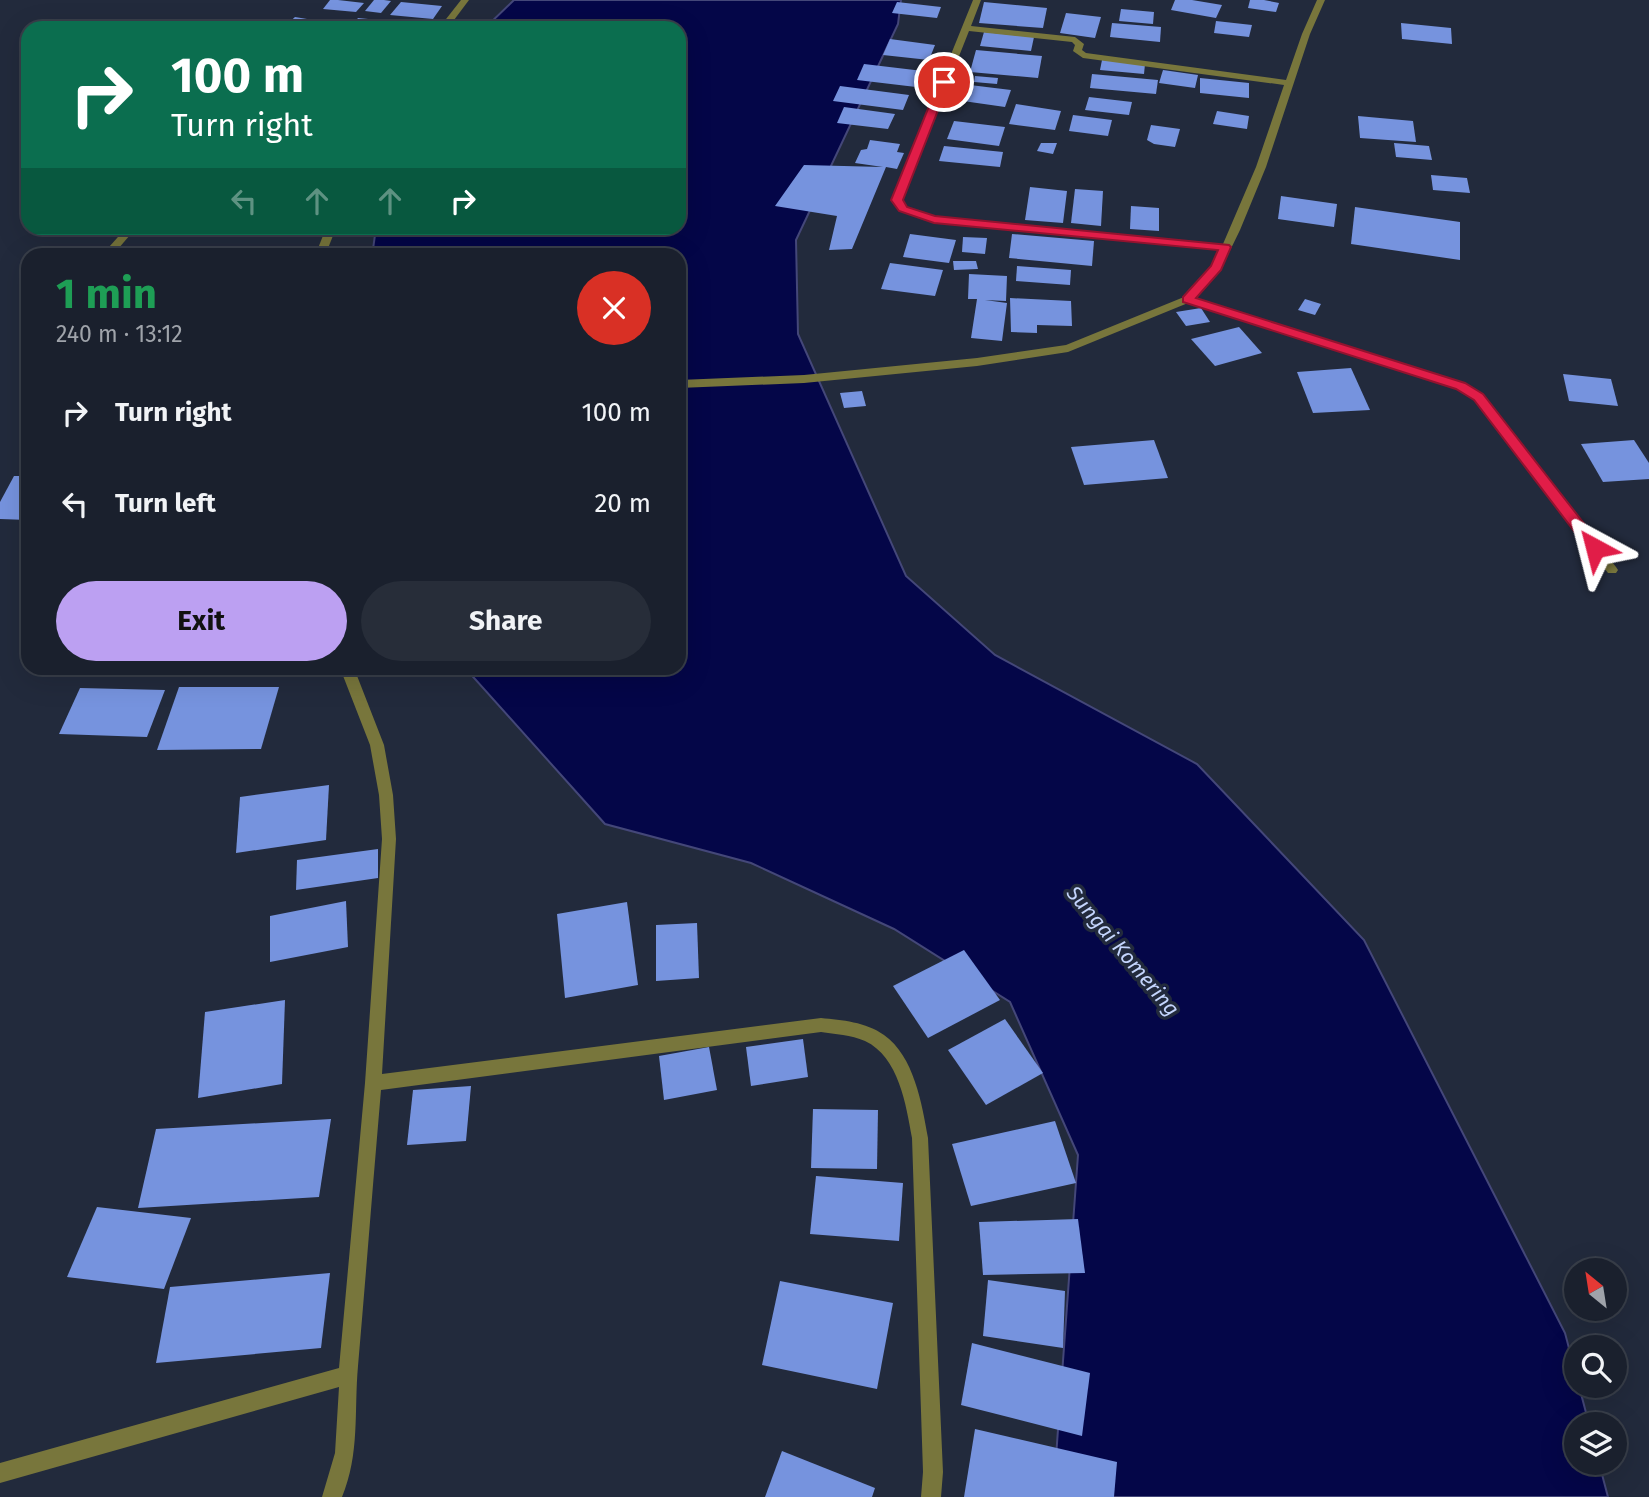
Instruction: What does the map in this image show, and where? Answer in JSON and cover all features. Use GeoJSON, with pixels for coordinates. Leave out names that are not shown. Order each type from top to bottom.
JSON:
{"type":"FeatureCollection","features":[{"type":"Feature","properties":{"kind":"street"},"geometry":{"type":"LineString","coordinates":[[448,21],[465,0]]}},
{"type":"Feature","properties":{"kind":"street"},"geometry":{"type":"LineString","coordinates":[[977,0],[897,200],[903,209],[934,219],[1225,247]]}},
{"type":"Feature","properties":{"kind":"street"},"geometry":{"type":"LineString","coordinates":[[686,384],[804,379],[977,362],[1068,348],[1188,299],[1217,267],[1261,167],[1289,83],[1321,1],[1307,0]]}},
{"type":"Feature","properties":{"kind":"street"},"geometry":{"type":"LineString","coordinates":[[965,28],[1075,40],[1080,44],[1077,51],[1083,55],[1289,83]]}},
{"type":"Feature","properties":{"kind":"street"},"geometry":{"type":"LineString","coordinates":[[1188,299],[1461,386],[1478,397],[1612,570]]}},
{"type":"Feature","properties":{"kind":"street"},"geometry":{"type":"LineString","coordinates":[[332,1497],[337,1488],[348,1427],[348,1375],[373,1083],[389,839],[386,794],[377,745],[350,675]]}},
{"type":"Feature","properties":{"kind":"street"},"geometry":{"type":"LineString","coordinates":[[373,1083],[821,1025],[852,1029],[880,1041],[901,1068],[914,1105],[920,1138],[933,1472],[931,1497]]}},
{"type":"Feature","properties":{"kind":"street"},"geometry":{"type":"LineString","coordinates":[[0,1474],[348,1375]]}},
{"type":"Feature","properties":{"kind":"water","name":"Sungai Komering"},"geometry":{"type":"Polygon","coordinates":[[[514,0],[901,0],[898,24],[796,240],[798,334],[906,576],[995,655],[1197,764],[1364,940],[1565,1333],[1564,1398],[1582,1398],[1586,1412],[1564,1412],[1564,1475],[1602,1475],[1608,1497],[1046,1497],[1056,1457],[1078,1155],[1010,1002],[894,929],[751,863],[605,824],[471,675],[686,675],[686,248],[373,248],[375,235],[686,235],[686,21],[492,21],[514,0]]]}},
{"type":"Feature","properties":{"kind":"building"},"geometry":{"type":"Polygon","coordinates":[[[330,0],[364,3],[356,12],[323,9],[330,0]]]}},
{"type":"Feature","properties":{"kind":"building"},"geometry":{"type":"Polygon","coordinates":[[[374,0],[391,1],[381,13],[365,11],[374,0]]]}},
{"type":"Feature","properties":{"kind":"building"},"geometry":{"type":"Polygon","coordinates":[[[1175,0],[1222,5],[1216,18],[1171,10],[1175,0]]]}},
{"type":"Feature","properties":{"kind":"building"},"geometry":{"type":"Polygon","coordinates":[[[1250,0],[1279,3],[1276,12],[1248,8],[1250,0]]]}},
{"type":"Feature","properties":{"kind":"building"},"geometry":{"type":"Polygon","coordinates":[[[401,2],[442,6],[433,19],[390,15],[401,2]]]}},
{"type":"Feature","properties":{"kind":"building"},"geometry":{"type":"Polygon","coordinates":[[[897,2],[941,7],[937,18],[892,13],[897,2]]]}},
{"type":"Feature","properties":{"kind":"building"},"geometry":{"type":"Polygon","coordinates":[[[984,2],[1047,8],[1043,28],[979,23],[984,2]]]}},
{"type":"Feature","properties":{"kind":"building"},"geometry":{"type":"Polygon","coordinates":[[[1121,9],[1154,12],[1153,24],[1119,21],[1121,9]]]}},
{"type":"Feature","properties":{"kind":"building"},"geometry":{"type":"Polygon","coordinates":[[[1066,13],[1101,17],[1095,38],[1060,33],[1066,13]]]}},
{"type":"Feature","properties":{"kind":"building"},"geometry":{"type":"Polygon","coordinates":[[[295,17],[319,21],[290,21],[295,17]]]}},
{"type":"Feature","properties":{"kind":"building"},"geometry":{"type":"Polygon","coordinates":[[[358,18],[388,21],[356,21],[358,18]]]}},
{"type":"Feature","properties":{"kind":"building"},"geometry":{"type":"Polygon","coordinates":[[[1216,21],[1252,25],[1249,37],[1214,33],[1216,21]]]}},
{"type":"Feature","properties":{"kind":"building"},"geometry":{"type":"Polygon","coordinates":[[[1112,23],[1161,27],[1160,42],[1110,37],[1112,23]]]}},
{"type":"Feature","properties":{"kind":"building"},"geometry":{"type":"Polygon","coordinates":[[[1401,23],[1451,28],[1452,44],[1402,39],[1401,23]]]}},
{"type":"Feature","properties":{"kind":"building"},"geometry":{"type":"Polygon","coordinates":[[[984,32],[1034,37],[1031,51],[980,46],[984,32]]]}},
{"type":"Feature","properties":{"kind":"building"},"geometry":{"type":"Polygon","coordinates":[[[890,39],[935,45],[929,60],[883,55],[890,39]]]}},
{"type":"Feature","properties":{"kind":"building"},"geometry":{"type":"Polygon","coordinates":[[[976,50],[1042,56],[1038,78],[970,72],[976,50]]]}},
{"type":"Feature","properties":{"kind":"building"},"geometry":{"type":"Polygon","coordinates":[[[1102,60],[1145,64],[1144,74],[1100,70],[1102,60]]]}},
{"type":"Feature","properties":{"kind":"building"},"geometry":{"type":"Polygon","coordinates":[[[864,64],[923,71],[916,87],[857,80],[864,64]]]}},
{"type":"Feature","properties":{"kind":"building"},"geometry":{"type":"Polygon","coordinates":[[[1163,70],[1198,75],[1195,88],[1159,83],[1163,70]]]}},
{"type":"Feature","properties":{"kind":"building"},"geometry":{"type":"Polygon","coordinates":[[[1092,74],[1158,80],[1156,94],[1090,88],[1092,74]]]}},
{"type":"Feature","properties":{"kind":"building"},"geometry":{"type":"Polygon","coordinates":[[[975,76],[998,78],[997,84],[974,82],[975,76]]]}},
{"type":"Feature","properties":{"kind":"building"},"geometry":{"type":"Polygon","coordinates":[[[1200,78],[1249,83],[1249,98],[1200,93],[1200,78]]]}},
{"type":"Feature","properties":{"kind":"building"},"geometry":{"type":"Polygon","coordinates":[[[970,85],[1011,90],[1005,107],[963,101],[970,85]]]}},
{"type":"Feature","properties":{"kind":"building"},"geometry":{"type":"Polygon","coordinates":[[[840,86],[909,95],[903,110],[833,101],[840,86]]]}},
{"type":"Feature","properties":{"kind":"building"},"geometry":{"type":"Polygon","coordinates":[[[1089,97],[1132,102],[1129,115],[1085,110],[1089,97]]]}},
{"type":"Feature","properties":{"kind":"building"},"geometry":{"type":"Polygon","coordinates":[[[1016,104],[1061,111],[1055,130],[1009,124],[1016,104]]]}},
{"type":"Feature","properties":{"kind":"building"},"geometry":{"type":"Polygon","coordinates":[[[844,107],[895,114],[888,129],[837,123],[844,107]]]}},
{"type":"Feature","properties":{"kind":"building"},"geometry":{"type":"Polygon","coordinates":[[[1217,111],[1249,116],[1247,129],[1213,124],[1217,111]]]}},
{"type":"Feature","properties":{"kind":"building"},"geometry":{"type":"Polygon","coordinates":[[[1073,115],[1112,120],[1108,136],[1069,131],[1073,115]]]}},
{"type":"Feature","properties":{"kind":"building"},"geometry":{"type":"Polygon","coordinates":[[[1358,116],[1413,121],[1416,142],[1360,138],[1358,116]]]}},
{"type":"Feature","properties":{"kind":"building"},"geometry":{"type":"Polygon","coordinates":[[[954,121],[1005,127],[999,146],[947,139],[954,121]]]}},
{"type":"Feature","properties":{"kind":"building"},"geometry":{"type":"Polygon","coordinates":[[[1151,125],[1180,129],[1175,147],[1154,144],[1147,140],[1151,125]]]}},
{"type":"Feature","properties":{"kind":"building"},"geometry":{"type":"Polygon","coordinates":[[[870,140],[900,144],[897,152],[904,153],[897,169],[886,167],[852,249],[829,250],[837,216],[775,206],[804,165],[883,167],[855,163],[861,150],[867,149],[870,140]]]}},
{"type":"Feature","properties":{"kind":"building"},"geometry":{"type":"Polygon","coordinates":[[[1041,143],[1057,143],[1053,154],[1037,151],[1041,143]]]}},
{"type":"Feature","properties":{"kind":"building"},"geometry":{"type":"Polygon","coordinates":[[[1394,143],[1429,146],[1432,160],[1396,157],[1394,143]]]}},
{"type":"Feature","properties":{"kind":"building"},"geometry":{"type":"Polygon","coordinates":[[[944,146],[1003,152],[1000,167],[939,161],[944,146]]]}},
{"type":"Feature","properties":{"kind":"building"},"geometry":{"type":"Polygon","coordinates":[[[1431,175],[1467,178],[1470,193],[1433,190],[1431,175]]]}},
{"type":"Feature","properties":{"kind":"building"},"geometry":{"type":"Polygon","coordinates":[[[1030,187],[1067,191],[1063,223],[1025,220],[1030,187]]]}},
{"type":"Feature","properties":{"kind":"building"},"geometry":{"type":"Polygon","coordinates":[[[1075,189],[1103,191],[1101,226],[1071,223],[1075,189]]]}},
{"type":"Feature","properties":{"kind":"building"},"geometry":{"type":"Polygon","coordinates":[[[1281,196],[1337,204],[1334,227],[1278,219],[1281,196]]]}},
{"type":"Feature","properties":{"kind":"building"},"geometry":{"type":"Polygon","coordinates":[[[1131,206],[1159,208],[1159,231],[1130,229],[1131,206]]]}},
{"type":"Feature","properties":{"kind":"building"},"geometry":{"type":"Polygon","coordinates":[[[1355,207],[1460,222],[1460,260],[1351,244],[1355,207]]]}},
{"type":"Feature","properties":{"kind":"building"},"geometry":{"type":"Polygon","coordinates":[[[910,234],[956,240],[949,263],[903,257],[910,234]]]}},
{"type":"Feature","properties":{"kind":"building"},"geometry":{"type":"Polygon","coordinates":[[[1012,234],[1094,241],[1092,266],[1009,258],[1012,234]]]}},
{"type":"Feature","properties":{"kind":"building"},"geometry":{"type":"Polygon","coordinates":[[[963,237],[987,238],[985,254],[962,252],[963,237]]]}},
{"type":"Feature","properties":{"kind":"building"},"geometry":{"type":"Polygon","coordinates":[[[953,261],[976,261],[978,269],[954,270],[953,261]]]}},
{"type":"Feature","properties":{"kind":"building"},"geometry":{"type":"Polygon","coordinates":[[[890,263],[943,270],[935,296],[881,289],[890,263]]]}},
{"type":"Feature","properties":{"kind":"building"},"geometry":{"type":"Polygon","coordinates":[[[1017,266],[1071,270],[1070,285],[1016,281],[1017,266]]]}},
{"type":"Feature","properties":{"kind":"building"},"geometry":{"type":"Polygon","coordinates":[[[969,274],[1007,276],[1006,301],[985,300],[1007,303],[1002,341],[971,338],[977,299],[968,299],[969,274]]]}},
{"type":"Feature","properties":{"kind":"building"},"geometry":{"type":"Polygon","coordinates":[[[1010,298],[1071,301],[1072,326],[1037,325],[1037,333],[1011,332],[1010,298]]]}},
{"type":"Feature","properties":{"kind":"building"},"geometry":{"type":"Polygon","coordinates":[[[1305,299],[1321,304],[1315,315],[1298,310],[1305,299]]]}},
{"type":"Feature","properties":{"kind":"building"},"geometry":{"type":"Polygon","coordinates":[[[1201,308],[1210,322],[1186,326],[1176,312],[1201,308]]]}},
{"type":"Feature","properties":{"kind":"building"},"geometry":{"type":"Polygon","coordinates":[[[1239,327],[1262,353],[1215,366],[1191,339],[1239,327]]]}},
{"type":"Feature","properties":{"kind":"building"},"geometry":{"type":"Polygon","coordinates":[[[1351,368],[1370,410],[1313,413],[1297,372],[1351,368]]]}},
{"type":"Feature","properties":{"kind":"building"},"geometry":{"type":"Polygon","coordinates":[[[1563,374],[1611,379],[1618,406],[1569,401],[1563,374]]]}},
{"type":"Feature","properties":{"kind":"building"},"geometry":{"type":"Polygon","coordinates":[[[862,391],[866,406],[844,408],[840,393],[862,391]]]}},
{"type":"Feature","properties":{"kind":"building"},"geometry":{"type":"Polygon","coordinates":[[[1154,440],[1168,478],[1084,485],[1071,447],[1154,440]]]}},
{"type":"Feature","properties":{"kind":"building"},"geometry":{"type":"Polygon","coordinates":[[[1634,440],[1649,463],[1649,479],[1603,482],[1581,444],[1634,440]]]}},
{"type":"Feature","properties":{"kind":"building"},"geometry":{"type":"Polygon","coordinates":[[[14,476],[21,476],[21,520],[0,519],[0,502],[14,476]]]}},
{"type":"Feature","properties":{"kind":"building"},"geometry":{"type":"Polygon","coordinates":[[[179,687],[279,687],[261,749],[157,750],[179,687]]]}},
{"type":"Feature","properties":{"kind":"building"},"geometry":{"type":"Polygon","coordinates":[[[80,688],[165,690],[147,737],[59,734],[80,688]]]}},
{"type":"Feature","properties":{"kind":"building"},"geometry":{"type":"Polygon","coordinates":[[[329,785],[326,840],[236,853],[240,797],[329,785]]]}},
{"type":"Feature","properties":{"kind":"building"},"geometry":{"type":"Polygon","coordinates":[[[378,849],[378,878],[296,890],[297,860],[378,849]]]}},
{"type":"Feature","properties":{"kind":"building"},"geometry":{"type":"Polygon","coordinates":[[[346,901],[348,947],[270,962],[270,916],[346,901]]]}},
{"type":"Feature","properties":{"kind":"building"},"geometry":{"type":"Polygon","coordinates":[[[627,902],[638,985],[565,998],[557,914],[627,902]]]}},
{"type":"Feature","properties":{"kind":"building"},"geometry":{"type":"Polygon","coordinates":[[[697,923],[699,978],[656,981],[656,925],[697,923]]]}},
{"type":"Feature","properties":{"kind":"building"},"geometry":{"type":"Polygon","coordinates":[[[964,950],[1000,1000],[928,1038],[893,986],[964,950]]]}},
{"type":"Feature","properties":{"kind":"building"},"geometry":{"type":"Polygon","coordinates":[[[285,1000],[282,1084],[198,1098],[205,1012],[285,1000]]]}},
{"type":"Feature","properties":{"kind":"building"},"geometry":{"type":"Polygon","coordinates":[[[1005,1019],[1043,1073],[986,1105],[948,1050],[1005,1019]]]}},
{"type":"Feature","properties":{"kind":"building"},"geometry":{"type":"Polygon","coordinates":[[[803,1039],[808,1077],[751,1086],[746,1047],[803,1039]]]}},
{"type":"Feature","properties":{"kind":"building"},"geometry":{"type":"Polygon","coordinates":[[[709,1047],[717,1090],[664,1100],[659,1056],[709,1047]]]}},
{"type":"Feature","properties":{"kind":"building"},"geometry":{"type":"Polygon","coordinates":[[[471,1086],[466,1141],[407,1145],[413,1090],[471,1086]]]}},
{"type":"Feature","properties":{"kind":"building"},"geometry":{"type":"Polygon","coordinates":[[[813,1109],[878,1110],[877,1169],[811,1168],[813,1109]]]}},
{"type":"Feature","properties":{"kind":"building"},"geometry":{"type":"Polygon","coordinates":[[[331,1119],[319,1197],[138,1208],[156,1129],[331,1119]]]}},
{"type":"Feature","properties":{"kind":"building"},"geometry":{"type":"Polygon","coordinates":[[[1055,1121],[1076,1183],[971,1206],[952,1144],[1055,1121]]]}},
{"type":"Feature","properties":{"kind":"building"},"geometry":{"type":"Polygon","coordinates":[[[816,1176],[903,1183],[899,1241],[810,1234],[816,1176]]]}},
{"type":"Feature","properties":{"kind":"building"},"geometry":{"type":"Polygon","coordinates":[[[97,1207],[191,1218],[164,1289],[67,1277],[97,1207]]]}},
{"type":"Feature","properties":{"kind":"building"},"geometry":{"type":"Polygon","coordinates":[[[1078,1219],[1085,1273],[983,1275],[979,1222],[1078,1219]]]}},
{"type":"Feature","properties":{"kind":"building"},"geometry":{"type":"Polygon","coordinates":[[[330,1273],[321,1348],[156,1363],[170,1287],[330,1273]]]}},
{"type":"Feature","properties":{"kind":"building"},"geometry":{"type":"Polygon","coordinates":[[[988,1280],[1065,1291],[1063,1348],[983,1336],[988,1280]]]}},
{"type":"Feature","properties":{"kind":"building"},"geometry":{"type":"Polygon","coordinates":[[[780,1281],[893,1303],[877,1389],[762,1365],[780,1281]]]}},
{"type":"Feature","properties":{"kind":"building"},"geometry":{"type":"Polygon","coordinates":[[[972,1343],[1090,1373],[1082,1436],[961,1405],[972,1343]]]}},
{"type":"Feature","properties":{"kind":"building"},"geometry":{"type":"Polygon","coordinates":[[[975,1429],[1117,1462],[1114,1497],[964,1497],[975,1429]]]}},
{"type":"Feature","properties":{"kind":"building"},"geometry":{"type":"Polygon","coordinates":[[[782,1451],[875,1488],[872,1497],[765,1497],[782,1451]]]}},
{"type":"Feature","properties":{"kind":"route"},"geometry":{"type":"LineString","coordinates":[[944,82],[897,200],[903,209],[934,219],[1225,247],[1217,267],[1188,299],[1461,386],[1478,397],[1595,548]]}}]}
